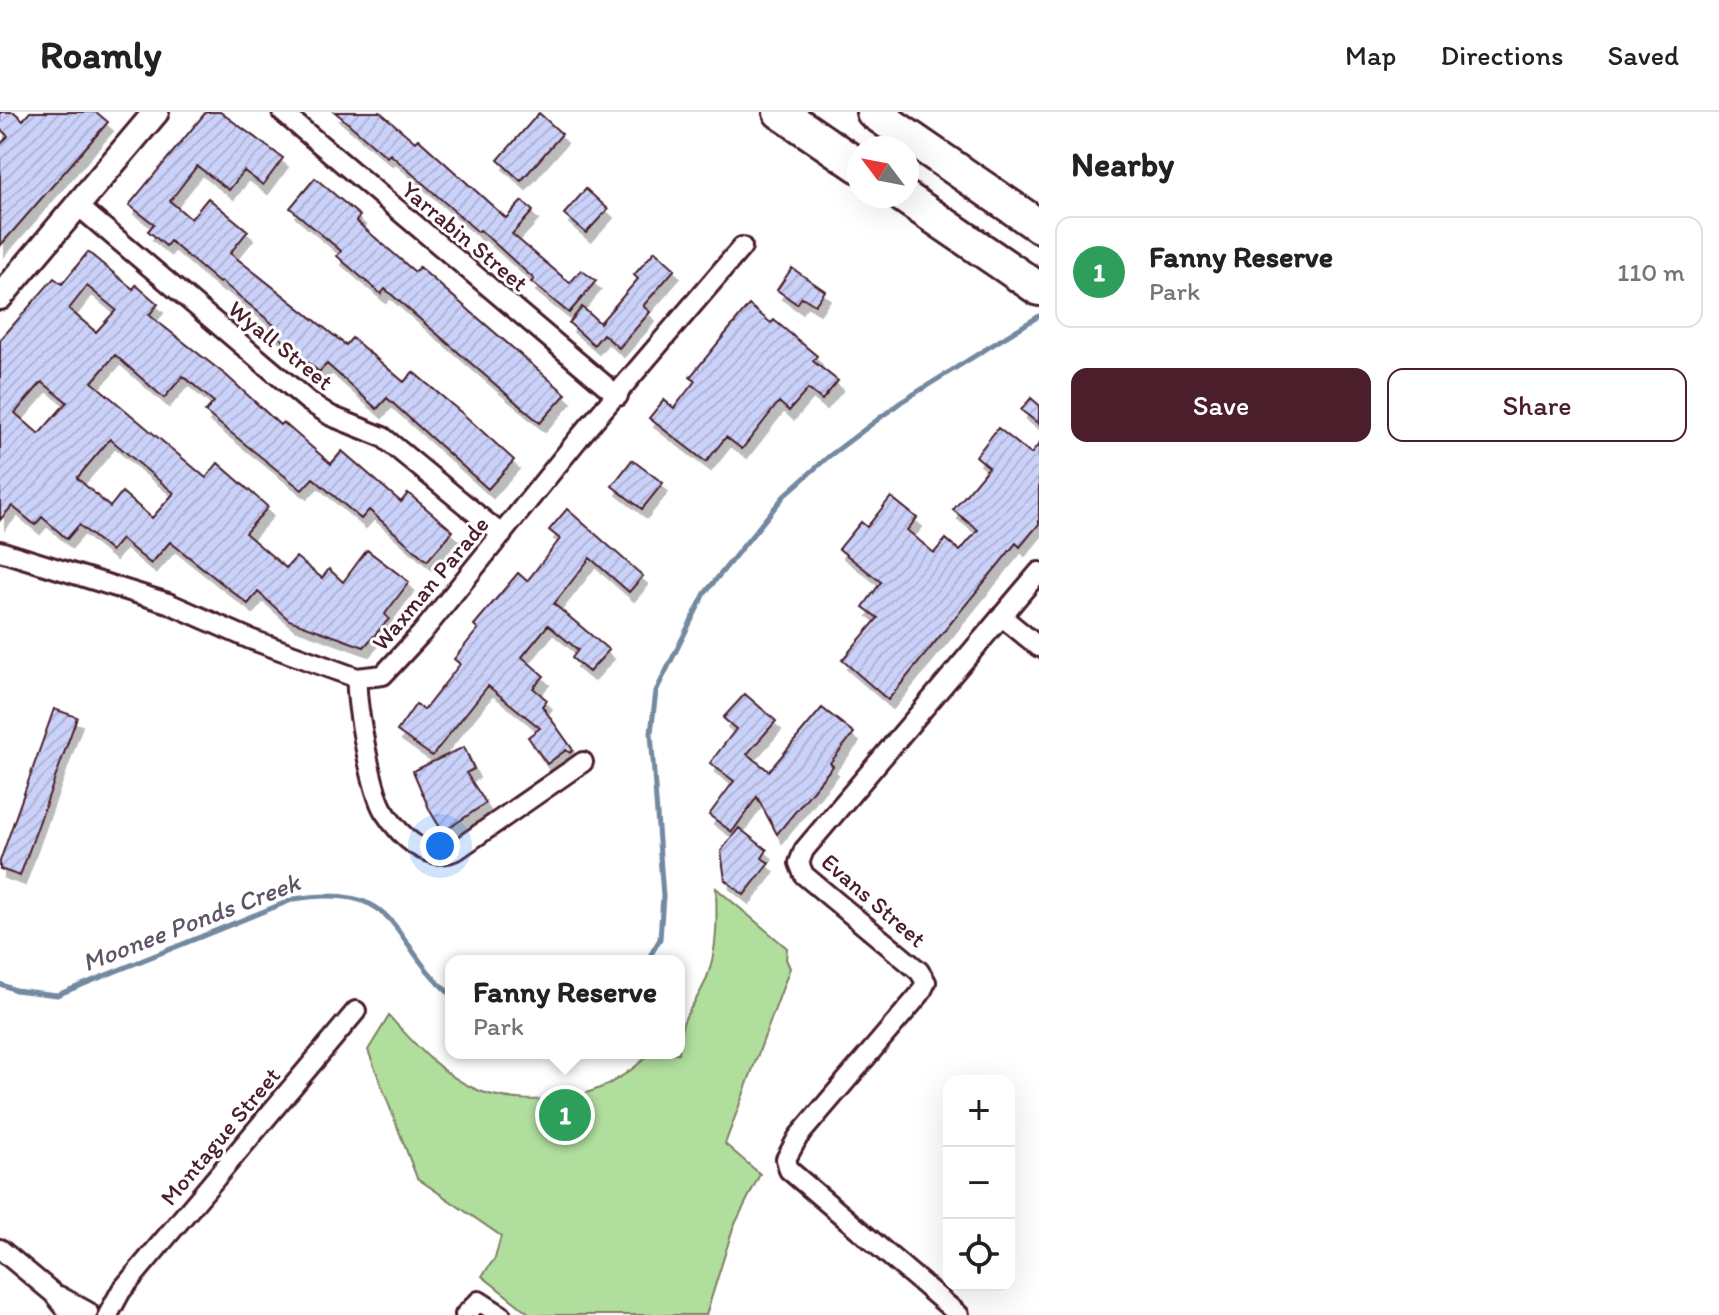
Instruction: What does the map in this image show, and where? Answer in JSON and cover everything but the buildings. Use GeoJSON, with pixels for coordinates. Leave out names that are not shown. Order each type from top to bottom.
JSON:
{"type":"FeatureCollection","features":[{"type":"Feature","properties":{"kind":"highway"},"geometry":{"type":"LineString","coordinates":[[780,112],[847,158]]}},
{"type":"Feature","properties":{"kind":"highway"},"geometry":{"type":"LineString","coordinates":[[873,112],[1039,226]]}},
{"type":"Feature","properties":{"kind":"highway"},"geometry":{"type":"LineString","coordinates":[[919,207],[1036,288]]}},
{"type":"Feature","properties":{"kind":"street"},"geometry":{"type":"LineString","coordinates":[[0,297],[156,112]]}},
{"type":"Feature","properties":{"kind":"street","name":"Yarrabin Street"},"geometry":{"type":"LineString","coordinates":[[282,112],[618,396]]}},
{"type":"Feature","properties":{"kind":"street","name":"Wyall Street"},"geometry":{"type":"LineString","coordinates":[[77,205],[308,401],[331,416],[383,437],[502,535]]}},
{"type":"Feature","properties":{"kind":"street","name":"Waxman Parade"},"geometry":{"type":"LineString","coordinates":[[357,678],[374,678],[394,665],[742,247]]}},
{"type":"Feature","properties":{"kind":"street"},"geometry":{"type":"LineString","coordinates":[[0,551],[168,603],[250,639],[357,678],[358,716],[383,810],[416,845],[434,856],[458,849],[583,762]]}},
{"type":"Feature","properties":{"kind":"street","name":"Evans Street"},"geometry":{"type":"LineString","coordinates":[[959,1315],[789,1170],[786,1159],[798,1137],[920,994],[926,982],[919,971],[804,875],[799,863],[804,850],[1039,572]]}},
{"type":"Feature","properties":{"kind":"street"},"geometry":{"type":"LineString","coordinates":[[1001,616],[1039,647]]}},
{"type":"Feature","properties":{"kind":"street","name":"Montague Street"},"geometry":{"type":"LineString","coordinates":[[91,1314],[121,1291],[356,1011]]}},
{"type":"Feature","properties":{"kind":"street"},"geometry":{"type":"LineString","coordinates":[[0,1249],[53,1293],[91,1314]]}},
{"type":"Feature","properties":{"kind":"street"},"geometry":{"type":"LineString","coordinates":[[465,1315],[479,1301],[497,1311]]}},
{"type":"Feature","properties":{"kind":"green space"},"geometry":{"type":"Polygon","coordinates":[[[716,888],[787,948],[786,959],[790,968],[725,1144],[760,1174],[733,1228],[706,1315],[531,1315],[482,1276],[495,1258],[501,1236],[417,1178],[368,1050],[389,1016],[449,1074],[485,1093],[527,1100],[583,1094],[619,1078],[644,1059],[685,1059],[685,1019],[706,980],[715,946],[716,888]]]}},
{"type":"Feature","properties":{"kind":"waterway","name":"Moonee Ponds Creek"},"geometry":{"type":"LineString","coordinates":[[651,955],[660,939],[663,896],[651,733],[656,691],[705,593],[785,495],[828,457],[901,402],[1039,316]]}},
{"type":"Feature","properties":{"kind":"waterway","name":"Moonee Ponds Creek"},"geometry":{"type":"LineString","coordinates":[[0,984],[15,990],[57,995],[294,899],[330,896],[356,899],[375,907],[390,920],[445,989]]}},
{"type":"Feature","properties":{"kind":"place","name":"Fanny Reserve"},"geometry":{"type":"Point","coordinates":[565,1115]}}]}
